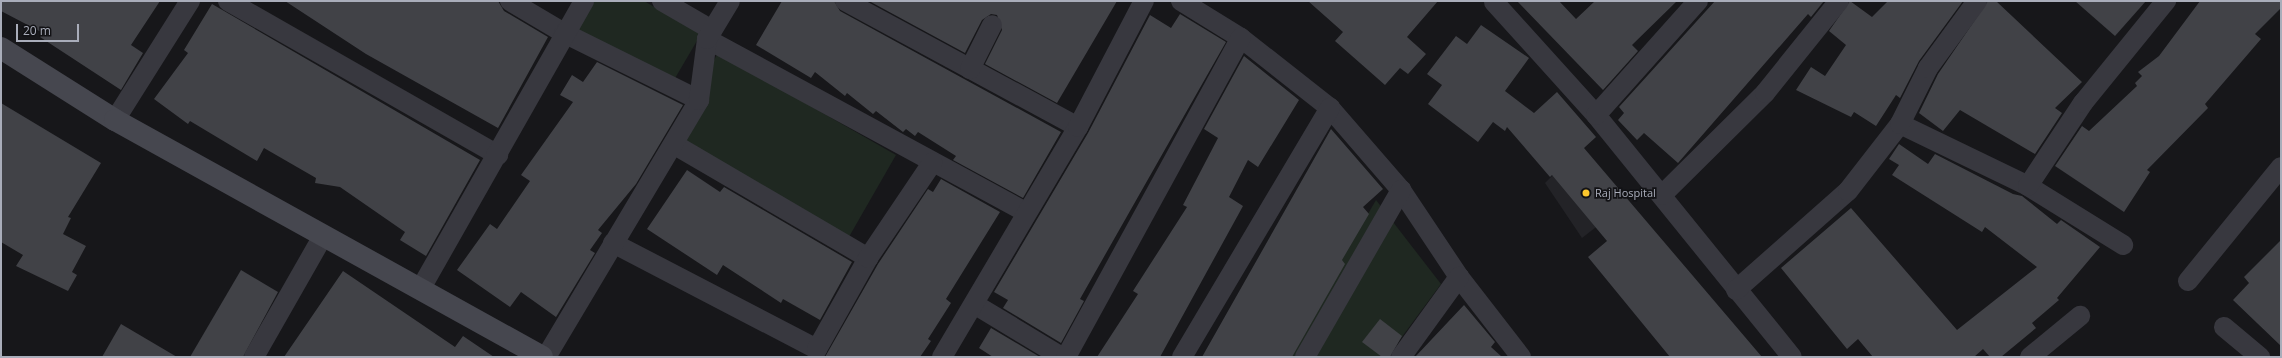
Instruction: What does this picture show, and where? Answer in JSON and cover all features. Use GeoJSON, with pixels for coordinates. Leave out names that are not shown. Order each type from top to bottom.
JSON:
{"type":"FeatureCollection","features":[{"type":"Feature","properties":{"kind":"street"},"geometry":{"type":"LineString","coordinates":[[115,120],[190,1]]}},
{"type":"Feature","properties":{"kind":"street"},"geometry":{"type":"LineString","coordinates":[[228,1],[498,155]]}},
{"type":"Feature","properties":{"kind":"street"},"geometry":{"type":"LineString","coordinates":[[510,1],[564,32],[700,100]]}},
{"type":"Feature","properties":{"kind":"street"},"geometry":{"type":"LineString","coordinates":[[421,288],[498,155],[564,32],[584,1]]}},
{"type":"Feature","properties":{"kind":"street"},"geometry":{"type":"LineString","coordinates":[[662,1],[710,35],[932,163],[1025,212]]}},
{"type":"Feature","properties":{"kind":"street"},"geometry":{"type":"LineString","coordinates":[[546,357],[613,243],[675,145],[700,100],[710,35],[730,1]]}},
{"type":"Feature","properties":{"kind":"street"},"geometry":{"type":"LineString","coordinates":[[845,1],[1078,126]]}},
{"type":"Feature","properties":{"kind":"street"},"geometry":{"type":"LineString","coordinates":[[942,357],[974,304],[1025,212],[1078,126],[1144,1]]}},
{"type":"Feature","properties":{"kind":"street"},"geometry":{"type":"LineString","coordinates":[[1181,1],[1241,38],[1330,108],[1401,190],[1459,277],[1521,357]]}},
{"type":"Feature","properties":{"kind":"street"},"geometry":{"type":"LineString","coordinates":[[1494,1],[1596,115],[1662,195],[1736,290],[1792,357]]}},
{"type":"Feature","properties":{"kind":"street"},"geometry":{"type":"LineString","coordinates":[[1596,115],[1698,1]]}},
{"type":"Feature","properties":{"kind":"street"},"geometry":{"type":"LineString","coordinates":[[1662,195],[1764,94],[1839,1]]}},
{"type":"Feature","properties":{"kind":"street"},"geometry":{"type":"LineString","coordinates":[[1736,290],[1848,191],[1900,124],[1928,68],[1977,1]]}},
{"type":"Feature","properties":{"kind":"street"},"geometry":{"type":"LineString","coordinates":[[2028,186],[2083,103],[2166,1]]}},
{"type":"Feature","properties":{"kind":"street"},"geometry":{"type":"LineString","coordinates":[[970,69],[992,25]]}},
{"type":"Feature","properties":{"kind":"street"},"geometry":{"type":"LineString","coordinates":[[1066,357],[1241,38]]}},
{"type":"Feature","properties":{"kind":"street"},"geometry":{"type":"LineString","coordinates":[[1,48],[115,120],[323,236],[421,288],[542,357]]}},
{"type":"Feature","properties":{"kind":"street"},"geometry":{"type":"LineString","coordinates":[[1182,357],[1330,108]]}},
{"type":"Feature","properties":{"kind":"street"},"geometry":{"type":"LineString","coordinates":[[1900,124],[2028,186],[2123,245]]}},
{"type":"Feature","properties":{"kind":"street"},"geometry":{"type":"LineString","coordinates":[[675,145],[868,258]]}},
{"type":"Feature","properties":{"kind":"street"},"geometry":{"type":"LineString","coordinates":[[613,243],[817,349],[868,258],[932,163]]}},
{"type":"Feature","properties":{"kind":"street"},"geometry":{"type":"LineString","coordinates":[[2188,281],[2281,167]]}},
{"type":"Feature","properties":{"kind":"street"},"geometry":{"type":"LineString","coordinates":[[1305,357],[1401,190]]}},
{"type":"Feature","properties":{"kind":"street"},"geometry":{"type":"LineString","coordinates":[[254,357],[323,236]]}},
{"type":"Feature","properties":{"kind":"street"},"geometry":{"type":"LineString","coordinates":[[1401,357],[1459,277]]}},
{"type":"Feature","properties":{"kind":"street"},"geometry":{"type":"LineString","coordinates":[[974,304],[1062,357]]}},
{"type":"Feature","properties":{"kind":"street"},"geometry":{"type":"LineString","coordinates":[[2030,357],[2080,316]]}},
{"type":"Feature","properties":{"kind":"street"},"geometry":{"type":"LineString","coordinates":[[2224,327],[2260,357]]}},
{"type":"Feature","properties":{"kind":"shaded area"},"geometry":{"type":"Polygon","coordinates":[[[581,1],[644,1],[701,34],[674,80],[565,23],[581,1]]]}},
{"type":"Feature","properties":{"kind":"shaded area"},"geometry":{"type":"Polygon","coordinates":[[[718,53],[896,155],[842,249],[664,147],[718,53]]]}},
{"type":"Feature","properties":{"kind":"shaded area","name":"Raj Hospital"},"geometry":{"type":"Polygon","coordinates":[[[1582,146],[1627,203],[1582,238],[1545,183],[1582,146]]]}},
{"type":"Feature","properties":{"kind":"shaded area"},"geometry":{"type":"Polygon","coordinates":[[[1376,200],[1441,284],[1387,357],[1285,357],[1376,200]]]}},
{"type":"Feature","properties":{"kind":"building"},"geometry":{"type":"Polygon","coordinates":[[[1,1],[160,1],[131,45],[143,53],[121,90],[40,37],[43,33],[1,11],[1,1]]]}},
{"type":"Feature","properties":{"kind":"building"},"geometry":{"type":"Polygon","coordinates":[[[285,1],[498,1],[504,11],[548,37],[498,128],[366,54],[285,1]]]}},
{"type":"Feature","properties":{"kind":"building"},"geometry":{"type":"Polygon","coordinates":[[[782,1],[834,1],[840,11],[1061,132],[1023,198],[953,160],[956,156],[918,132],[915,136],[906,129],[903,132],[876,111],[873,114],[847,93],[845,96],[815,72],[811,78],[756,45],[782,1]]]}},
{"type":"Feature","properties":{"kind":"building"},"geometry":{"type":"Polygon","coordinates":[[[869,1],[1117,1],[1057,103],[985,64],[1002,30],[997,15],[991,14],[982,20],[965,53],[869,1]]]}},
{"type":"Feature","properties":{"kind":"building"},"geometry":{"type":"Polygon","coordinates":[[[1308,1],[1438,1],[1407,37],[1426,54],[1408,74],[1400,68],[1385,85],[1335,41],[1343,32],[1308,1]]]}},
{"type":"Feature","properties":{"kind":"building"},"geometry":{"type":"Polygon","coordinates":[[[1517,1],[1559,1],[1576,19],[1595,1],[1677,1],[1632,45],[1638,51],[1603,90],[1517,1]]]}},
{"type":"Feature","properties":{"kind":"building"},"geometry":{"type":"Polygon","coordinates":[[[1715,1],[1824,1],[1811,17],[1808,14],[1678,163],[1644,133],[1637,140],[1618,120],[1624,113],[1619,107],[1715,1]]]}},
{"type":"Feature","properties":{"kind":"building"},"geometry":{"type":"Polygon","coordinates":[[[1850,1],[1872,17],[1888,1],[1963,1],[1919,61],[1900,98],[1896,95],[1876,126],[1854,112],[1851,117],[1796,90],[1811,67],[1825,76],[1846,45],[1829,31],[1850,1]]]}},
{"type":"Feature","properties":{"kind":"building"},"geometry":{"type":"Polygon","coordinates":[[[1988,1],[1996,1],[2082,82],[2055,108],[2062,113],[2035,154],[1960,110],[1943,131],[1919,113],[1938,74],[1988,1]]]}},
{"type":"Feature","properties":{"kind":"building"},"geometry":{"type":"Polygon","coordinates":[[[2075,1],[2146,1],[2115,36],[2075,1]]]}},
{"type":"Feature","properties":{"kind":"building"},"geometry":{"type":"Polygon","coordinates":[[[2200,1],[2281,1],[2281,8],[2255,34],[2261,39],[2205,104],[2208,108],[2147,170],[2150,172],[2124,212],[2055,166],[2082,126],[2089,131],[2137,86],[2135,83],[2142,76],[2138,72],[2159,56],[2200,1]]]}},
{"type":"Feature","properties":{"kind":"building"},"geometry":{"type":"Polygon","coordinates":[[[212,4],[480,160],[426,256],[400,240],[405,232],[340,187],[315,183],[316,178],[264,148],[257,161],[190,121],[188,124],[154,99],[188,53],[184,50],[212,4]]]}},
{"type":"Feature","properties":{"kind":"building"},"geometry":{"type":"Polygon","coordinates":[[[1180,14],[1226,42],[1080,299],[1084,301],[1061,343],[1003,308],[1008,300],[994,292],[1088,133],[1150,15],[1171,28],[1180,14]]]}},
{"type":"Feature","properties":{"kind":"building"},"geometry":{"type":"Polygon","coordinates":[[[1481,25],[1529,58],[1505,91],[1534,113],[1557,92],[1596,137],[1584,148],[1762,357],[1670,357],[1588,257],[1607,241],[1552,175],[1550,177],[1507,127],[1505,131],[1493,122],[1478,142],[1428,104],[1442,85],[1427,74],[1456,36],[1467,44],[1481,25]]]}},
{"type":"Feature","properties":{"kind":"building"},"geometry":{"type":"Polygon","coordinates":[[[1244,56],[1299,100],[1258,167],[1248,160],[1229,197],[1243,206],[1160,357],[1097,357],[1138,294],[1133,291],[1187,207],[1183,205],[1218,138],[1204,129],[1244,56]]]}},
{"type":"Feature","properties":{"kind":"building"},"geometry":{"type":"Polygon","coordinates":[[[597,62],[683,105],[636,184],[598,230],[602,233],[590,250],[595,253],[556,317],[521,292],[510,307],[457,270],[490,224],[497,229],[530,181],[521,175],[573,102],[560,95],[572,75],[583,82],[597,62]]]}},
{"type":"Feature","properties":{"kind":"building"},"geometry":{"type":"Polygon","coordinates":[[[1,103],[101,163],[68,217],[71,218],[63,234],[86,246],[72,272],[77,275],[68,291],[16,266],[23,255],[1,242],[1,103]]]}},
{"type":"Feature","properties":{"kind":"building"},"geometry":{"type":"Polygon","coordinates":[[[1331,129],[1383,189],[1363,207],[1369,214],[1342,260],[1345,264],[1292,357],[1202,357],[1331,129]]]}},
{"type":"Feature","properties":{"kind":"building"},"geometry":{"type":"Polygon","coordinates":[[[1899,144],[1928,164],[1935,154],[2013,194],[2022,196],[2057,224],[2061,220],[2100,247],[2057,298],[2059,300],[2032,323],[2036,328],[2001,357],[1990,357],[1983,349],[1974,357],[1873,357],[1858,339],[1847,349],[1781,268],[1851,208],[1957,330],[2037,267],[1985,227],[1982,232],[1892,175],[1899,165],[1889,159],[1899,144]]]}},
{"type":"Feature","properties":{"kind":"building"},"geometry":{"type":"Polygon","coordinates":[[[687,170],[720,192],[724,187],[852,262],[820,320],[783,299],[781,303],[723,265],[717,275],[647,229],[687,170]]]}},
{"type":"Feature","properties":{"kind":"building"},"geometry":{"type":"Polygon","coordinates":[[[941,179],[1000,212],[946,299],[951,303],[928,339],[931,341],[920,357],[825,357],[878,264],[928,189],[933,192],[941,179]]]}},
{"type":"Feature","properties":{"kind":"building"},"geometry":{"type":"Polygon","coordinates":[[[2281,240],[2281,346],[2233,300],[2249,283],[2244,277],[2281,240]]]}},
{"type":"Feature","properties":{"kind":"building"},"geometry":{"type":"Polygon","coordinates":[[[241,270],[278,292],[243,357],[190,357],[241,270]]]}},
{"type":"Feature","properties":{"kind":"building"},"geometry":{"type":"Polygon","coordinates":[[[343,271],[455,347],[463,336],[494,357],[284,357],[343,271]]]}},
{"type":"Feature","properties":{"kind":"building"},"geometry":{"type":"Polygon","coordinates":[[[1464,305],[1495,342],[1491,347],[1502,357],[1415,357],[1464,305]]]}},
{"type":"Feature","properties":{"kind":"building"},"geometry":{"type":"Polygon","coordinates":[[[1380,319],[1402,336],[1390,357],[1382,357],[1362,342],[1380,319]]]}},
{"type":"Feature","properties":{"kind":"building"},"geometry":{"type":"Polygon","coordinates":[[[121,324],[177,357],[102,357],[121,324]]]}},
{"type":"Feature","properties":{"kind":"building"},"geometry":{"type":"Polygon","coordinates":[[[991,328],[1040,357],[993,357],[979,348],[991,328]]]}},
{"type":"Feature","properties":{"kind":"place","name":"Raj Hospital"},"geometry":{"type":"Point","coordinates":[1586,193]}}]}
